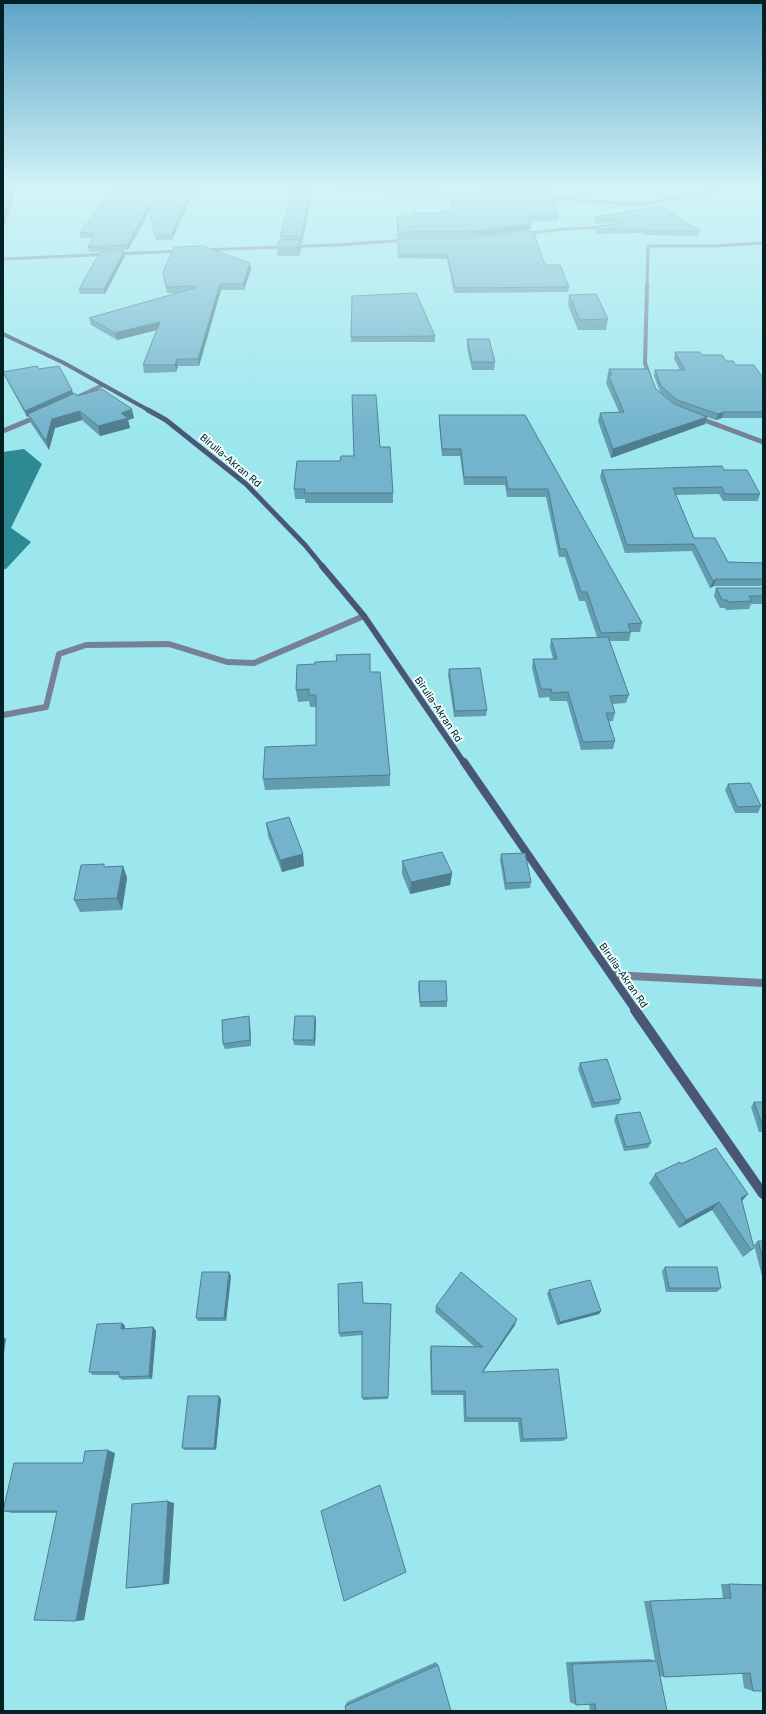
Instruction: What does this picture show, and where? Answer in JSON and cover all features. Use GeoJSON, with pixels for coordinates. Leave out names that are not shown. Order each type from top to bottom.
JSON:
{"type":"FeatureCollection","features":[{"type":"Feature","properties":{"kind":"street"},"geometry":{"type":"LineString","coordinates":[[647,269],[645,363],[652,382]]}},
{"type":"Feature","properties":{"kind":"street","name":"Birulia-Akran Rd"},"geometry":{"type":"LineString","coordinates":[[3,334],[64,363],[166,420],[201,446],[246,484],[305,545],[364,616],[466,766],[763,1194]]}},
{"type":"Feature","properties":{"kind":"street"},"geometry":{"type":"LineString","coordinates":[[68,402],[103,384]]}},
{"type":"Feature","properties":{"kind":"street"},"geometry":{"type":"LineString","coordinates":[[3,431],[47,412]]}},
{"type":"Feature","properties":{"kind":"street"},"geometry":{"type":"LineString","coordinates":[[688,414],[763,442]]}},
{"type":"Feature","properties":{"kind":"street"},"geometry":{"type":"LineString","coordinates":[[3,715],[46,707],[60,654],[86,645],[169,644],[226,662],[254,663],[364,616]]}},
{"type":"Feature","properties":{"kind":"street"},"geometry":{"type":"LineString","coordinates":[[612,975],[763,982]]}},
{"type":"Feature","properties":{"kind":"water"},"geometry":{"type":"Polygon","coordinates":[[[24,449],[42,464],[11,528],[31,542],[6,569],[3,569],[3,452],[24,449]]]}},
{"type":"Feature","properties":{"kind":"building"},"geometry":{"type":"Polygon","coordinates":[[[90,269],[115,269],[104,289],[79,289],[90,269]]]}},
{"type":"Feature","properties":{"kind":"building"},"geometry":{"type":"Polygon","coordinates":[[[164,269],[248,269],[243,284],[220,284],[198,359],[177,359],[175,365],[143,365],[160,322],[115,333],[89,318],[195,288],[195,286],[166,287],[163,272],[164,269]]]}},
{"type":"Feature","properties":{"kind":"building"},"geometry":{"type":"Polygon","coordinates":[[[451,269],[562,269],[569,287],[455,288],[451,269]]]}},
{"type":"Feature","properties":{"kind":"building"},"geometry":{"type":"Polygon","coordinates":[[[416,293],[435,336],[351,337],[352,296],[416,293]]]}},
{"type":"Feature","properties":{"kind":"building"},"geometry":{"type":"Polygon","coordinates":[[[596,294],[608,319],[580,320],[569,295],[596,294]]]}},
{"type":"Feature","properties":{"kind":"building"},"geometry":{"type":"Polygon","coordinates":[[[467,339],[489,339],[495,362],[472,362],[467,339]]]}},
{"type":"Feature","properties":{"kind":"building"},"geometry":{"type":"Polygon","coordinates":[[[675,352],[700,352],[702,355],[722,355],[726,361],[733,361],[736,365],[754,365],[763,378],[763,412],[724,412],[718,414],[677,400],[661,386],[655,370],[685,370],[675,352]]]}},
{"type":"Feature","properties":{"kind":"building"},"geometry":{"type":"Polygon","coordinates":[[[37,366],[39,369],[59,366],[72,390],[25,411],[3,372],[37,366]]]}},
{"type":"Feature","properties":{"kind":"building"},"geometry":{"type":"Polygon","coordinates":[[[609,369],[648,369],[656,389],[674,404],[707,417],[613,449],[600,413],[624,412],[608,375],[612,375],[609,369]]]}},
{"type":"Feature","properties":{"kind":"building"},"geometry":{"type":"Polygon","coordinates":[[[102,389],[132,409],[121,413],[128,418],[98,426],[80,411],[52,419],[46,441],[28,414],[75,393],[77,396],[102,389]]]}},
{"type":"Feature","properties":{"kind":"building"},"geometry":{"type":"Polygon","coordinates":[[[352,395],[376,395],[380,447],[390,447],[393,493],[304,493],[305,489],[294,489],[297,461],[340,461],[341,456],[354,456],[352,395]]]}},
{"type":"Feature","properties":{"kind":"building"},"geometry":{"type":"Polygon","coordinates":[[[439,415],[525,415],[642,623],[628,624],[631,632],[601,633],[587,592],[581,592],[566,549],[560,549],[548,489],[508,489],[506,477],[464,477],[461,449],[442,449],[439,415]]]}},
{"type":"Feature","properties":{"kind":"building"},"geometry":{"type":"Polygon","coordinates":[[[722,466],[724,470],[747,470],[760,494],[725,494],[722,487],[673,488],[694,538],[715,538],[728,562],[763,563],[763,579],[716,579],[713,581],[694,544],[627,545],[602,470],[722,466]]]}},
{"type":"Feature","properties":{"kind":"building"},"geometry":{"type":"Polygon","coordinates":[[[716,588],[763,588],[763,596],[749,596],[752,601],[728,602],[727,600],[722,600],[716,588]]]}},
{"type":"Feature","properties":{"kind":"building"},"geometry":{"type":"Polygon","coordinates":[[[608,637],[629,695],[610,696],[615,713],[606,713],[615,741],[583,742],[568,692],[552,693],[551,689],[541,689],[533,659],[557,659],[551,639],[608,637]]]}},
{"type":"Feature","properties":{"kind":"building"},"geometry":{"type":"Polygon","coordinates":[[[370,654],[370,672],[380,672],[390,775],[263,779],[265,747],[316,745],[316,695],[309,695],[309,689],[296,690],[297,665],[337,661],[336,655],[370,654]]]}},
{"type":"Feature","properties":{"kind":"building"},"geometry":{"type":"Polygon","coordinates":[[[480,668],[487,710],[455,711],[449,669],[480,668]]]}},
{"type":"Feature","properties":{"kind":"building"},"geometry":{"type":"Polygon","coordinates":[[[750,783],[761,806],[737,807],[728,784],[750,783]]]}},
{"type":"Feature","properties":{"kind":"building"},"geometry":{"type":"Polygon","coordinates":[[[289,817],[303,854],[280,860],[266,823],[289,817]]]}},
{"type":"Feature","properties":{"kind":"building"},"geometry":{"type":"Polygon","coordinates":[[[442,852],[452,873],[411,882],[402,861],[442,852]]]}},
{"type":"Feature","properties":{"kind":"building"},"geometry":{"type":"Polygon","coordinates":[[[525,853],[531,882],[506,883],[501,854],[525,853]]]}},
{"type":"Feature","properties":{"kind":"building"},"geometry":{"type":"Polygon","coordinates":[[[104,864],[104,867],[123,866],[117,898],[74,900],[81,865],[104,864]]]}},
{"type":"Feature","properties":{"kind":"building"},"geometry":{"type":"Polygon","coordinates":[[[419,981],[446,981],[447,1001],[420,1002],[419,981]]]}},
{"type":"Feature","properties":{"kind":"building"},"geometry":{"type":"Polygon","coordinates":[[[249,1016],[250,1040],[223,1044],[222,1020],[249,1016]]]}},
{"type":"Feature","properties":{"kind":"building"},"geometry":{"type":"Polygon","coordinates":[[[295,1016],[315,1016],[314,1040],[293,1040],[295,1016]]]}},
{"type":"Feature","properties":{"kind":"building"},"geometry":{"type":"Polygon","coordinates":[[[607,1059],[621,1099],[594,1103],[580,1063],[607,1059]]]}},
{"type":"Feature","properties":{"kind":"building"},"geometry":{"type":"Polygon","coordinates":[[[754,1102],[763,1102],[763,1127],[754,1102]]]}},
{"type":"Feature","properties":{"kind":"building"},"geometry":{"type":"Polygon","coordinates":[[[640,1112],[651,1143],[626,1147],[616,1115],[640,1112]]]}},
{"type":"Feature","properties":{"kind":"building"},"geometry":{"type":"Polygon","coordinates":[[[716,1148],[748,1194],[741,1198],[754,1248],[751,1250],[719,1202],[686,1220],[655,1174],[680,1162],[681,1164],[716,1148]]]}},
{"type":"Feature","properties":{"kind":"building"},"geometry":{"type":"Polygon","coordinates":[[[758,1241],[763,1241],[763,1259],[758,1241]]]}},
{"type":"Feature","properties":{"kind":"building"},"geometry":{"type":"Polygon","coordinates":[[[665,1267],[717,1267],[721,1288],[669,1288],[665,1267]]]}},
{"type":"Feature","properties":{"kind":"building"},"geometry":{"type":"Polygon","coordinates":[[[202,1272],[229,1272],[224,1318],[196,1318],[202,1272]]]}},
{"type":"Feature","properties":{"kind":"building"},"geometry":{"type":"Polygon","coordinates":[[[461,1272],[517,1319],[482,1372],[558,1369],[567,1438],[523,1439],[521,1418],[466,1418],[465,1391],[432,1391],[431,1346],[483,1347],[436,1306],[461,1272]]]}},
{"type":"Feature","properties":{"kind":"building"},"geometry":{"type":"Polygon","coordinates":[[[590,1280],[601,1311],[560,1322],[549,1290],[590,1280]]]}},
{"type":"Feature","properties":{"kind":"building"},"geometry":{"type":"Polygon","coordinates":[[[362,1282],[363,1303],[391,1304],[388,1397],[362,1398],[362,1331],[339,1333],[338,1284],[362,1282]]]}},
{"type":"Feature","properties":{"kind":"building"},"geometry":{"type":"Polygon","coordinates":[[[122,1323],[121,1329],[153,1327],[149,1376],[119,1377],[119,1372],[89,1372],[97,1324],[122,1323]]]}},
{"type":"Feature","properties":{"kind":"building"},"geometry":{"type":"Polygon","coordinates":[[[188,1396],[219,1396],[214,1448],[182,1448],[188,1396]]]}},
{"type":"Feature","properties":{"kind":"building"},"geometry":{"type":"Polygon","coordinates":[[[108,1450],[76,1621],[34,1620],[57,1511],[3,1511],[14,1463],[83,1463],[85,1451],[108,1450]]]}},
{"type":"Feature","properties":{"kind":"building"},"geometry":{"type":"Polygon","coordinates":[[[380,1485],[406,1572],[344,1601],[321,1511],[380,1485]]]}},
{"type":"Feature","properties":{"kind":"building"},"geometry":{"type":"Polygon","coordinates":[[[168,1501],[163,1584],[126,1588],[132,1504],[168,1501]]]}},
{"type":"Feature","properties":{"kind":"building"},"geometry":{"type":"Polygon","coordinates":[[[729,1584],[763,1585],[763,1691],[753,1691],[750,1673],[664,1677],[650,1601],[731,1598],[729,1584]]]}},
{"type":"Feature","properties":{"kind":"building"},"geometry":{"type":"Polygon","coordinates":[[[657,1661],[667,1711],[596,1711],[595,1704],[576,1705],[572,1664],[657,1661]]]}},
{"type":"Feature","properties":{"kind":"building"},"geometry":{"type":"Polygon","coordinates":[[[438,1665],[451,1711],[346,1711],[345,1706],[438,1665]]]}}]}
